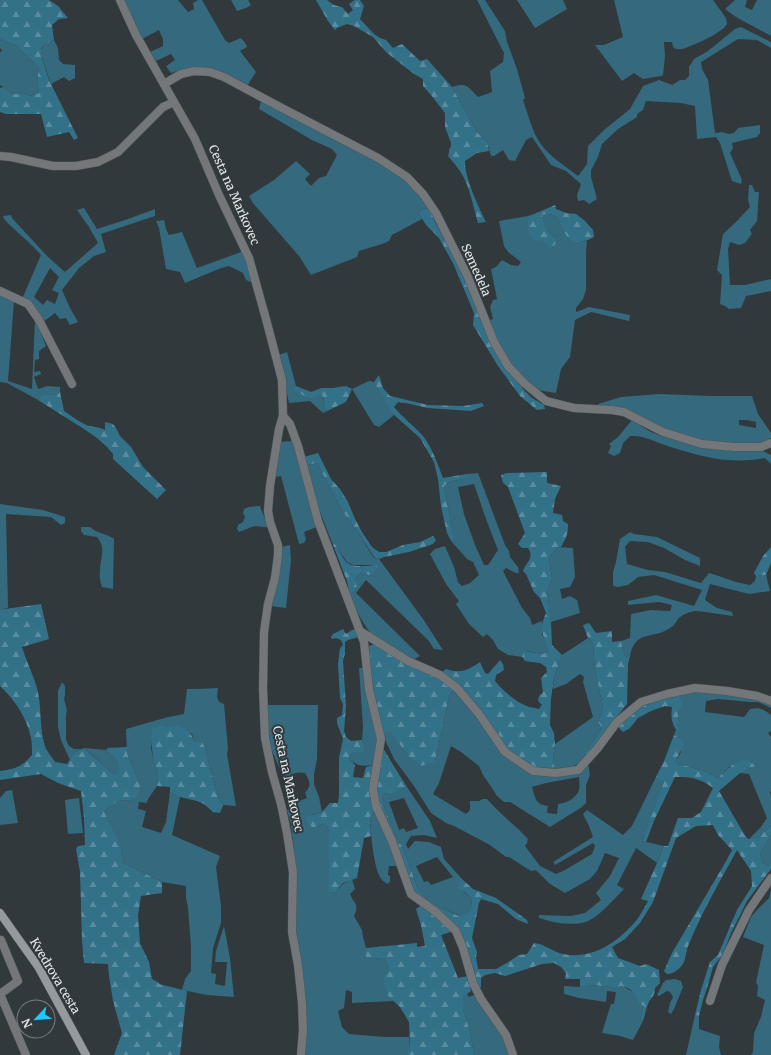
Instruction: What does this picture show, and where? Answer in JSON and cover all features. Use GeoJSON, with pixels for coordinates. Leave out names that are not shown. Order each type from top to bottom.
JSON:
{"type":"FeatureCollection","features":[{"type":"Feature","properties":{"kind":"street","name":"Cesta na Markovec"},"geometry":{"type":"LineString","coordinates":[[120,0],[136,35],[195,139],[219,195],[249,258],[282,380],[283,416],[279,430],[269,492],[268,511],[278,545],[278,555],[264,632],[263,688],[265,738],[272,772],[281,804],[293,872],[292,932],[298,965],[302,1004],[303,1030],[301,1055]]}},
{"type":"Feature","properties":{"kind":"street","name":"Semedela"},"geometry":{"type":"LineString","coordinates":[[164,84],[181,74],[194,71],[210,72],[224,77],[378,158],[407,177],[423,194],[436,213],[468,277],[494,342],[508,366],[524,383],[546,401],[574,408],[624,412],[663,432],[702,444],[734,447],[761,447],[771,443]]}},
{"type":"Feature","properties":{"kind":"street"},"geometry":{"type":"LineString","coordinates":[[0,156],[53,166],[76,166],[98,162],[118,152],[163,106],[174,102]]}},
{"type":"Feature","properties":{"kind":"street"},"geometry":{"type":"LineString","coordinates":[[0,291],[28,304],[39,320],[72,384]]}},
{"type":"Feature","properties":{"kind":"street","name":"Cesta na Markovec"},"geometry":{"type":"LineString","coordinates":[[283,416],[290,424],[298,446],[318,521],[364,642],[369,689],[381,739],[372,789],[376,806],[392,841],[411,894],[436,912],[456,931],[463,948],[473,983],[481,999],[506,1035],[513,1055]]}},
{"type":"Feature","properties":{"kind":"street"},"geometry":{"type":"LineString","coordinates":[[360,631],[408,661],[440,675],[457,688],[479,714],[505,752],[533,771],[556,773],[578,770],[597,749],[617,722],[641,702],[667,694],[695,688],[757,696],[771,701]]}},
{"type":"Feature","properties":{"kind":"street"},"geometry":{"type":"LineString","coordinates":[[710,1001],[722,965],[749,910],[771,878]]}},
{"type":"Feature","properties":{"kind":"street","name":"Kvedrova cesta"},"geometry":{"type":"LineString","coordinates":[[0,913],[38,968],[86,1055]]}},
{"type":"Feature","properties":{"kind":"street"},"geometry":{"type":"LineString","coordinates":[[1,940],[18,981],[0,994],[26,1055]]}},
{"type":"Feature","properties":{"kind":"shaded area"},"geometry":{"type":"Polygon","coordinates":[[[121,0],[178,0],[188,12],[194,9],[193,3],[198,0],[202,0],[225,40],[229,43],[241,38],[246,44],[247,47],[240,51],[256,72],[247,86],[194,69],[183,69],[171,73],[166,66],[175,60],[171,54],[156,61],[150,52],[163,46],[163,39],[159,30],[142,39],[121,0]]]}},
{"type":"Feature","properties":{"kind":"shaded area"},"geometry":{"type":"Polygon","coordinates":[[[231,0],[248,0],[251,5],[237,11],[231,0]]]}},
{"type":"Feature","properties":{"kind":"shaded area"},"geometry":{"type":"Polygon","coordinates":[[[477,0],[485,0],[505,31],[507,42],[517,69],[525,98],[523,100],[532,128],[537,138],[548,153],[578,176],[587,164],[588,146],[604,130],[630,109],[643,86],[659,80],[672,85],[680,80],[685,80],[689,76],[689,67],[694,59],[708,51],[735,29],[741,27],[771,42],[771,48],[757,40],[738,39],[701,62],[702,69],[708,80],[715,133],[722,132],[729,134],[734,133],[738,128],[760,125],[760,133],[757,137],[732,143],[733,148],[730,153],[742,180],[741,184],[732,181],[720,143],[716,137],[697,139],[695,106],[681,103],[646,101],[643,110],[637,114],[637,117],[618,129],[602,144],[598,157],[591,170],[591,177],[597,199],[589,204],[584,200],[578,201],[577,195],[581,184],[566,171],[551,165],[532,137],[526,140],[515,161],[509,160],[503,150],[494,156],[491,156],[487,142],[477,132],[452,87],[461,85],[467,86],[478,97],[492,92],[490,71],[503,62],[504,53],[477,0]]]}},
{"type":"Feature","properties":{"kind":"shaded area"},"geometry":{"type":"Polygon","coordinates":[[[517,0],[563,0],[567,9],[535,28],[517,0]]]}},
{"type":"Feature","properties":{"kind":"shaded area"},"geometry":{"type":"Polygon","coordinates":[[[614,0],[713,0],[726,18],[727,24],[714,35],[683,49],[676,49],[673,47],[672,42],[664,42],[665,56],[663,75],[643,79],[634,73],[622,81],[595,45],[604,45],[623,37],[614,0]]]}},
{"type":"Feature","properties":{"kind":"shaded area"},"geometry":{"type":"Polygon","coordinates":[[[735,0],[747,0],[745,7],[752,10],[757,0],[771,0],[771,36],[736,17],[725,9],[735,0]]]}},
{"type":"Feature","properties":{"kind":"shaded area"},"geometry":{"type":"Polygon","coordinates":[[[0,39],[16,46],[39,68],[37,81],[39,93],[30,96],[13,94],[0,85],[0,53],[2,50],[0,48],[0,39]]]}},
{"type":"Feature","properties":{"kind":"shaded area"},"geometry":{"type":"Polygon","coordinates":[[[54,40],[58,48],[59,60],[63,64],[75,65],[75,78],[69,81],[64,77],[51,84],[41,55],[41,49],[44,45],[54,40]]]}},
{"type":"Feature","properties":{"kind":"shaded area"},"geometry":{"type":"Polygon","coordinates":[[[261,101],[377,160],[410,183],[428,208],[418,213],[422,219],[392,235],[389,241],[359,251],[357,257],[311,275],[299,256],[253,203],[249,196],[274,180],[296,161],[310,174],[305,179],[311,186],[319,178],[326,176],[337,155],[332,149],[312,140],[259,109],[261,101]]]}},
{"type":"Feature","properties":{"kind":"shaded area"},"geometry":{"type":"Polygon","coordinates":[[[749,185],[752,185],[755,192],[759,192],[757,221],[750,230],[752,234],[745,243],[739,245],[730,242],[728,249],[730,285],[745,285],[771,279],[771,291],[746,296],[741,308],[729,309],[720,304],[722,275],[717,270],[723,234],[750,207],[748,200],[749,185]]]}},
{"type":"Feature","properties":{"kind":"shaded area"},"geometry":{"type":"Polygon","coordinates":[[[84,208],[97,229],[155,209],[155,216],[101,234],[106,252],[94,256],[79,268],[62,290],[78,322],[70,325],[66,318],[60,319],[55,313],[43,322],[22,299],[41,255],[4,219],[3,216],[11,215],[12,218],[47,256],[65,272],[98,243],[77,210],[84,208]],[[50,268],[34,297],[43,305],[47,300],[55,304],[59,293],[52,290],[59,277],[50,268]]]}},
{"type":"Feature","properties":{"kind":"shaded area"},"geometry":{"type":"Polygon","coordinates":[[[549,214],[557,217],[564,232],[577,242],[587,241],[586,290],[583,299],[576,308],[576,312],[589,307],[630,315],[629,321],[591,312],[575,320],[570,357],[561,369],[556,393],[534,388],[509,362],[496,340],[490,320],[493,319],[490,307],[493,300],[497,299],[491,269],[496,267],[502,260],[511,265],[518,266],[521,262],[508,252],[504,246],[499,221],[528,216],[528,230],[541,240],[556,239],[545,225],[543,219],[542,215],[549,214]]]}},
{"type":"Feature","properties":{"kind":"shaded area"},"geometry":{"type":"Polygon","coordinates":[[[164,220],[169,235],[182,232],[197,268],[244,251],[257,285],[246,280],[243,273],[229,266],[185,283],[180,272],[166,269],[159,228],[156,221],[164,220]]]}},
{"type":"Feature","properties":{"kind":"shaded area"},"geometry":{"type":"Polygon","coordinates":[[[0,295],[14,301],[8,381],[32,389],[35,318],[46,346],[39,351],[39,359],[35,360],[34,372],[40,371],[41,374],[34,377],[38,389],[47,386],[60,387],[60,392],[51,395],[42,395],[38,400],[7,383],[0,382],[0,295]]]}},
{"type":"Feature","properties":{"kind":"shaded area"},"geometry":{"type":"Polygon","coordinates":[[[287,352],[296,386],[294,388],[316,396],[321,393],[323,396],[323,406],[327,411],[323,413],[310,401],[289,403],[279,355],[287,352]]]}},
{"type":"Feature","properties":{"kind":"shaded area"},"geometry":{"type":"Polygon","coordinates":[[[369,381],[374,382],[394,415],[379,427],[374,425],[352,389],[369,381]]]}},
{"type":"Feature","properties":{"kind":"shaded area"},"geometry":{"type":"Polygon","coordinates":[[[659,394],[752,396],[758,414],[771,433],[771,438],[763,442],[745,445],[703,441],[672,433],[624,409],[598,408],[598,404],[621,397],[659,394]],[[739,420],[739,425],[756,428],[756,422],[739,420]]]}},
{"type":"Feature","properties":{"kind":"shaded area"},"geometry":{"type":"Polygon","coordinates":[[[632,420],[649,431],[680,441],[761,450],[771,455],[771,464],[765,458],[737,460],[708,457],[636,436],[630,436],[623,443],[620,453],[614,456],[608,453],[611,446],[609,444],[618,437],[632,420]]]}},
{"type":"Feature","properties":{"kind":"shaded area"},"geometry":{"type":"Polygon","coordinates":[[[293,441],[319,526],[304,532],[306,539],[304,543],[299,544],[281,476],[274,477],[279,442],[293,441]]]}},
{"type":"Feature","properties":{"kind":"shaded area"},"geometry":{"type":"Polygon","coordinates":[[[317,463],[343,512],[358,532],[373,557],[379,559],[423,619],[443,650],[434,649],[429,641],[366,580],[356,593],[420,656],[414,659],[397,650],[378,639],[366,627],[358,614],[350,595],[357,587],[355,579],[362,572],[375,565],[353,565],[347,562],[335,545],[333,545],[320,512],[306,465],[317,463]]]}},
{"type":"Feature","properties":{"kind":"shaded area"},"geometry":{"type":"Polygon","coordinates":[[[478,473],[505,545],[509,551],[510,557],[518,567],[519,573],[506,568],[503,571],[522,608],[530,618],[532,625],[542,621],[542,635],[547,643],[548,651],[543,654],[525,651],[522,657],[508,655],[498,649],[493,640],[487,634],[483,637],[469,624],[456,604],[459,601],[446,584],[430,554],[435,549],[445,546],[454,567],[458,582],[462,586],[470,583],[479,575],[473,562],[467,559],[451,541],[454,539],[444,486],[449,482],[467,478],[467,474],[478,473]],[[474,484],[458,487],[464,514],[475,545],[484,565],[488,565],[498,550],[474,484]]]}},
{"type":"Feature","properties":{"kind":"shaded area"},"geometry":{"type":"Polygon","coordinates":[[[0,504],[43,510],[65,517],[65,523],[61,525],[51,517],[6,514],[8,608],[0,610],[0,504]]]}},
{"type":"Feature","properties":{"kind":"shaded area"},"geometry":{"type":"Polygon","coordinates":[[[260,506],[269,527],[256,526],[239,532],[237,529],[238,525],[243,522],[245,517],[243,513],[244,509],[260,506]]]}},
{"type":"Feature","properties":{"kind":"shaded area"},"geometry":{"type":"Polygon","coordinates":[[[81,527],[90,527],[114,539],[113,589],[102,587],[100,566],[102,545],[100,541],[97,537],[84,535],[81,531],[81,527]]]}},
{"type":"Feature","properties":{"kind":"shaded area"},"geometry":{"type":"Polygon","coordinates":[[[630,532],[634,534],[657,537],[700,558],[700,566],[685,560],[664,548],[648,542],[630,541],[625,547],[627,564],[648,570],[665,572],[701,583],[709,573],[750,585],[755,581],[756,576],[766,575],[770,591],[749,594],[710,584],[705,600],[717,608],[732,612],[733,616],[699,611],[688,613],[680,617],[673,626],[664,632],[640,638],[632,648],[630,656],[625,657],[621,641],[630,638],[631,614],[651,610],[670,611],[672,605],[659,602],[628,605],[628,601],[656,595],[694,606],[702,590],[654,575],[638,577],[628,585],[618,587],[613,586],[613,572],[620,539],[630,532]]]}},
{"type":"Feature","properties":{"kind":"shaded area"},"geometry":{"type":"Polygon","coordinates":[[[290,545],[291,560],[286,608],[271,606],[281,547],[290,545]]]}},
{"type":"Feature","properties":{"kind":"shaded area"},"geometry":{"type":"Polygon","coordinates":[[[557,547],[573,548],[575,577],[570,587],[560,589],[562,599],[570,596],[577,600],[580,613],[551,622],[547,591],[552,579],[549,558],[557,547]]]}},
{"type":"Feature","properties":{"kind":"shaded area"},"geometry":{"type":"Polygon","coordinates":[[[588,638],[593,643],[595,670],[603,707],[598,722],[602,728],[585,753],[587,755],[581,762],[569,768],[555,770],[553,759],[555,744],[593,717],[583,682],[584,677],[580,674],[566,684],[553,689],[554,677],[562,655],[588,638]]]}},
{"type":"Feature","properties":{"kind":"shaded area"},"geometry":{"type":"Polygon","coordinates":[[[359,668],[364,668],[379,741],[374,765],[367,766],[355,763],[349,759],[349,756],[356,752],[365,752],[362,740],[363,727],[359,668]]]}},
{"type":"Feature","properties":{"kind":"shaded area"},"geometry":{"type":"Polygon","coordinates":[[[62,682],[65,686],[64,699],[67,710],[66,740],[69,746],[74,749],[81,749],[75,752],[70,760],[61,740],[58,727],[58,691],[62,682]]]}},
{"type":"Feature","properties":{"kind":"shaded area"},"geometry":{"type":"Polygon","coordinates":[[[218,688],[217,697],[219,702],[224,704],[228,749],[227,754],[236,806],[223,805],[218,796],[205,747],[202,742],[195,742],[192,734],[171,725],[152,729],[151,749],[159,778],[157,786],[147,803],[139,802],[138,809],[146,811],[142,827],[161,833],[166,822],[170,792],[180,797],[172,835],[220,856],[216,867],[221,906],[221,923],[213,948],[211,973],[216,974],[215,984],[225,986],[227,962],[215,962],[216,951],[224,926],[230,958],[234,997],[207,995],[182,990],[185,979],[191,971],[191,947],[186,886],[162,882],[122,862],[122,852],[104,811],[118,801],[132,800],[141,787],[127,753],[126,729],[184,714],[187,689],[218,688]]]}},
{"type":"Feature","properties":{"kind":"shaded area"},"geometry":{"type":"Polygon","coordinates":[[[454,689],[532,774],[553,777],[567,775],[588,763],[590,775],[586,785],[586,803],[550,827],[510,802],[504,802],[497,796],[483,775],[479,766],[451,746],[439,783],[433,794],[466,814],[470,810],[470,801],[487,799],[528,839],[525,846],[540,866],[556,874],[592,854],[595,846],[593,843],[555,865],[553,862],[593,837],[583,814],[587,810],[623,835],[632,826],[655,779],[665,782],[642,841],[664,846],[657,863],[636,848],[617,885],[624,889],[611,903],[591,920],[574,924],[539,918],[539,915],[571,916],[585,913],[601,900],[596,893],[610,876],[619,858],[605,853],[597,871],[590,879],[565,893],[550,884],[536,870],[531,871],[509,857],[506,857],[490,845],[446,823],[431,813],[414,786],[394,759],[384,734],[390,730],[409,757],[435,761],[449,697],[454,689]],[[579,777],[532,787],[535,798],[541,804],[548,806],[547,813],[557,814],[558,804],[570,800],[578,793],[579,777]]]}},
{"type":"Feature","properties":{"kind":"shaded area"},"geometry":{"type":"Polygon","coordinates":[[[693,691],[741,695],[771,703],[771,708],[758,702],[718,699],[706,701],[705,712],[744,717],[750,709],[759,708],[771,715],[771,731],[768,733],[771,737],[771,825],[757,839],[749,839],[761,827],[767,818],[749,774],[740,773],[754,766],[730,766],[718,778],[703,771],[677,764],[676,760],[681,752],[680,738],[674,735],[676,730],[680,730],[678,724],[679,707],[684,704],[679,696],[693,691]]]}},
{"type":"Feature","properties":{"kind":"shaded area"},"geometry":{"type":"Polygon","coordinates":[[[266,705],[318,705],[317,759],[314,784],[319,797],[322,812],[311,815],[315,826],[322,824],[327,826],[329,831],[329,892],[335,893],[343,884],[352,879],[355,889],[350,894],[356,904],[356,912],[354,916],[362,930],[366,948],[366,958],[386,959],[391,969],[388,996],[394,1001],[352,1003],[352,992],[346,990],[344,1008],[338,1011],[342,1027],[349,1034],[409,1037],[410,1048],[406,1055],[303,1055],[307,1024],[305,997],[296,936],[296,870],[291,824],[287,810],[294,808],[293,803],[307,798],[305,793],[309,788],[310,783],[305,773],[301,772],[292,774],[284,782],[282,771],[270,746],[266,705]]]}},
{"type":"Feature","properties":{"kind":"shaded area"},"geometry":{"type":"Polygon","coordinates":[[[84,748],[106,750],[117,761],[121,769],[118,773],[114,774],[84,748]]]}},
{"type":"Feature","properties":{"kind":"shaded area"},"geometry":{"type":"Polygon","coordinates":[[[407,787],[430,821],[437,838],[424,835],[411,836],[406,844],[408,849],[415,841],[429,842],[441,847],[444,859],[463,880],[457,886],[472,899],[471,908],[460,916],[440,907],[426,898],[418,889],[403,848],[396,837],[383,804],[382,795],[384,792],[397,792],[407,787]],[[404,798],[389,802],[399,830],[404,828],[406,832],[418,828],[404,798]],[[437,857],[416,866],[424,882],[428,881],[431,885],[453,877],[437,857]]]}},
{"type":"Feature","properties":{"kind":"shaded area"},"geometry":{"type":"Polygon","coordinates":[[[12,790],[18,823],[0,825],[0,798],[6,791],[12,790]]]}},
{"type":"Feature","properties":{"kind":"shaded area"},"geometry":{"type":"Polygon","coordinates":[[[79,798],[83,833],[68,834],[65,800],[79,798]]]}},
{"type":"Feature","properties":{"kind":"shaded area"},"geometry":{"type":"Polygon","coordinates":[[[374,812],[380,820],[399,866],[389,866],[388,875],[390,876],[390,882],[387,884],[382,880],[376,868],[370,817],[374,812]]]}},
{"type":"Feature","properties":{"kind":"shaded area"},"geometry":{"type":"Polygon","coordinates":[[[771,835],[771,864],[768,866],[763,863],[760,854],[771,835]]]}},
{"type":"Feature","properties":{"kind":"shaded area"},"geometry":{"type":"Polygon","coordinates":[[[771,890],[771,1055],[751,1055],[753,1052],[754,1033],[761,1017],[765,1000],[757,996],[758,986],[756,982],[764,945],[743,937],[751,917],[769,898],[771,890]]]}},
{"type":"Feature","properties":{"kind":"shaded area"},"geometry":{"type":"Polygon","coordinates":[[[675,979],[681,981],[683,987],[671,1014],[668,1012],[673,997],[670,992],[667,991],[659,996],[657,995],[666,980],[675,979]]]}},
{"type":"Feature","properties":{"kind":"shaded area"},"geometry":{"type":"Polygon","coordinates":[[[587,985],[624,987],[633,992],[644,1006],[640,1019],[643,1021],[633,1040],[602,1033],[611,1004],[614,1004],[616,992],[607,991],[606,1002],[564,994],[564,986],[580,987],[587,985]]]}},
{"type":"Feature","properties":{"kind":"shaded area"},"geometry":{"type":"Polygon","coordinates":[[[467,994],[469,997],[474,995],[504,1035],[509,1055],[474,1055],[470,1031],[463,1010],[463,997],[467,994]]]}},
{"type":"Feature","properties":{"kind":"shaded area"},"geometry":{"type":"Polygon","coordinates":[[[695,1015],[699,1016],[699,1029],[720,1036],[719,1047],[721,1055],[686,1055],[695,1015]]]}},
{"type":"Feature","properties":{"kind":"green space"},"geometry":{"type":"Polygon","coordinates":[[[0,0],[49,0],[58,6],[68,18],[59,19],[52,25],[54,40],[41,48],[41,55],[49,80],[78,138],[74,140],[69,132],[47,137],[41,114],[6,114],[0,112],[0,88],[3,87],[13,94],[30,96],[39,93],[37,81],[39,68],[16,46],[0,39],[0,0]]]}},
{"type":"Feature","properties":{"kind":"green space"},"geometry":{"type":"Polygon","coordinates":[[[316,0],[327,0],[334,5],[342,7],[348,14],[353,10],[349,4],[355,0],[360,0],[364,6],[360,19],[374,34],[386,40],[393,48],[402,44],[420,61],[427,59],[452,87],[477,132],[487,142],[489,151],[477,153],[465,161],[469,183],[486,222],[478,223],[465,180],[448,156],[451,143],[445,127],[445,113],[423,86],[423,79],[414,74],[386,52],[373,37],[354,26],[347,24],[335,30],[316,0]]]}},
{"type":"Feature","properties":{"kind":"green space"},"geometry":{"type":"Polygon","coordinates":[[[555,205],[556,209],[566,213],[576,214],[585,221],[593,230],[594,237],[580,242],[570,239],[563,230],[557,217],[549,214],[542,215],[547,228],[556,239],[555,245],[550,247],[541,240],[535,241],[530,235],[528,229],[528,216],[555,205]]]}},
{"type":"Feature","properties":{"kind":"green space"},"geometry":{"type":"Polygon","coordinates":[[[428,208],[455,258],[479,312],[512,375],[532,398],[544,405],[545,409],[537,410],[520,396],[498,366],[473,325],[474,313],[453,263],[439,238],[427,226],[418,213],[428,208]]]}},
{"type":"Feature","properties":{"kind":"green space"},"geometry":{"type":"Polygon","coordinates":[[[379,375],[383,388],[390,396],[428,405],[463,406],[482,403],[484,406],[471,411],[428,408],[398,402],[394,407],[420,432],[426,440],[443,478],[467,474],[467,478],[449,482],[444,486],[454,539],[451,541],[447,533],[441,506],[438,479],[434,462],[420,438],[392,413],[374,382],[379,375]]]}},
{"type":"Feature","properties":{"kind":"green space"},"geometry":{"type":"Polygon","coordinates":[[[296,386],[311,392],[322,388],[346,386],[352,389],[346,402],[327,411],[323,406],[324,399],[321,394],[312,398],[304,396],[293,388],[296,386]]]}},
{"type":"Feature","properties":{"kind":"green space"},"geometry":{"type":"Polygon","coordinates":[[[60,392],[64,411],[79,421],[89,426],[105,430],[105,422],[113,424],[120,436],[131,447],[143,467],[166,490],[157,499],[113,459],[113,454],[97,438],[38,400],[42,395],[51,395],[60,392]]]}},
{"type":"Feature","properties":{"kind":"green space"},"geometry":{"type":"Polygon","coordinates":[[[318,453],[331,479],[340,489],[348,502],[355,519],[372,547],[379,552],[386,552],[403,545],[420,542],[433,536],[436,540],[433,544],[409,552],[379,559],[374,557],[343,512],[317,463],[306,465],[304,457],[318,453]]]}},
{"type":"Feature","properties":{"kind":"green space"},"geometry":{"type":"Polygon","coordinates":[[[547,472],[547,483],[561,486],[555,499],[553,513],[562,515],[563,521],[568,524],[568,531],[561,547],[557,547],[549,558],[552,579],[547,591],[552,645],[562,655],[554,677],[551,699],[550,725],[554,733],[555,744],[553,759],[555,770],[537,769],[515,757],[503,744],[466,693],[456,682],[442,672],[446,669],[456,671],[464,670],[480,662],[485,673],[488,674],[500,660],[503,664],[504,670],[496,675],[495,681],[498,685],[506,693],[524,705],[539,709],[542,705],[538,701],[539,696],[543,692],[541,678],[547,672],[546,667],[540,663],[525,661],[522,657],[524,651],[543,654],[548,651],[542,632],[543,621],[546,613],[540,598],[534,592],[526,574],[523,571],[531,555],[528,548],[522,548],[518,544],[525,533],[508,487],[503,483],[501,475],[507,473],[547,472]]]}},
{"type":"Feature","properties":{"kind":"green space"},"geometry":{"type":"Polygon","coordinates":[[[335,544],[346,562],[349,564],[360,566],[376,565],[378,568],[369,575],[362,572],[355,579],[357,587],[350,595],[347,581],[333,545],[335,544]]]}},
{"type":"Feature","properties":{"kind":"green space"},"geometry":{"type":"Polygon","coordinates":[[[771,547],[771,563],[766,575],[756,576],[754,573],[763,556],[771,547]]]}},
{"type":"Feature","properties":{"kind":"green space"},"geometry":{"type":"Polygon","coordinates":[[[41,604],[49,639],[22,647],[37,688],[40,702],[43,739],[47,750],[55,762],[67,764],[75,752],[84,748],[114,774],[118,773],[120,769],[117,761],[106,750],[108,748],[127,747],[127,753],[141,787],[136,798],[132,800],[118,801],[104,811],[120,844],[122,862],[162,882],[162,893],[141,896],[138,915],[140,943],[149,962],[152,979],[159,984],[187,991],[180,1055],[114,1055],[122,1033],[113,1001],[108,964],[84,963],[80,872],[76,849],[78,846],[85,845],[81,791],[58,783],[41,774],[0,780],[0,771],[18,767],[32,755],[32,744],[27,723],[11,697],[0,686],[0,610],[41,604]]]}},
{"type":"Feature","properties":{"kind":"green space"},"geometry":{"type":"Polygon","coordinates":[[[589,623],[596,633],[612,631],[612,642],[621,641],[625,657],[630,656],[628,664],[627,704],[587,755],[585,753],[602,728],[598,722],[603,707],[595,670],[593,643],[588,638],[583,625],[589,623]]]}},
{"type":"Feature","properties":{"kind":"green space"},"geometry":{"type":"Polygon","coordinates":[[[358,628],[359,637],[345,642],[343,661],[346,706],[344,731],[346,737],[351,741],[362,740],[364,744],[365,752],[356,752],[349,756],[349,759],[355,765],[353,777],[363,778],[366,767],[374,765],[370,789],[374,812],[370,817],[371,836],[364,838],[357,878],[343,883],[335,893],[329,892],[329,831],[327,826],[322,824],[312,827],[307,822],[306,817],[322,812],[330,803],[338,803],[339,758],[343,739],[337,723],[337,718],[342,715],[343,704],[340,698],[338,664],[340,648],[343,645],[341,640],[336,638],[332,639],[331,637],[333,634],[343,629],[346,634],[358,628]]]}},
{"type":"Feature","properties":{"kind":"green space"},"geometry":{"type":"Polygon","coordinates":[[[374,644],[454,689],[449,697],[435,761],[422,766],[409,757],[390,731],[384,734],[376,706],[367,647],[374,644]]]}},
{"type":"Feature","properties":{"kind":"green space"},"geometry":{"type":"Polygon","coordinates":[[[679,696],[684,704],[679,708],[678,724],[680,730],[676,730],[673,724],[672,707],[665,706],[638,718],[630,728],[623,732],[618,727],[629,714],[636,710],[660,700],[679,696]]]}},
{"type":"Feature","properties":{"kind":"green space"},"geometry":{"type":"Polygon","coordinates":[[[171,725],[186,730],[195,742],[202,742],[205,747],[213,780],[218,796],[223,805],[220,813],[213,812],[204,804],[197,801],[180,797],[170,792],[170,787],[157,786],[158,776],[152,748],[152,728],[171,725]]]}},
{"type":"Feature","properties":{"kind":"green space"},"geometry":{"type":"Polygon","coordinates":[[[674,735],[680,738],[684,744],[676,760],[677,764],[703,771],[718,778],[728,768],[737,762],[746,760],[750,761],[755,766],[740,773],[719,791],[748,839],[757,839],[771,825],[771,835],[760,854],[763,863],[768,866],[771,864],[771,869],[747,901],[731,933],[723,954],[713,967],[699,1016],[695,1015],[710,962],[718,955],[737,910],[752,886],[751,871],[737,850],[700,920],[688,946],[683,964],[672,973],[667,974],[664,971],[672,953],[732,850],[718,835],[713,825],[696,826],[676,838],[653,902],[640,923],[625,939],[612,947],[618,958],[640,966],[646,964],[659,970],[660,983],[655,988],[647,1006],[643,1021],[640,1019],[644,1006],[638,1003],[637,998],[629,989],[622,987],[593,985],[580,987],[580,979],[565,979],[566,973],[561,967],[554,963],[542,964],[505,976],[495,973],[485,975],[481,978],[481,987],[477,987],[457,928],[414,892],[375,795],[383,748],[407,787],[397,792],[384,793],[382,795],[383,804],[396,837],[403,848],[418,889],[426,898],[459,916],[471,908],[472,899],[465,892],[456,888],[463,880],[473,889],[496,898],[527,920],[528,924],[516,919],[498,904],[481,899],[472,938],[477,952],[476,957],[478,969],[496,969],[519,955],[527,954],[534,943],[563,954],[573,955],[593,952],[612,943],[628,930],[637,920],[648,901],[641,899],[664,846],[668,846],[678,818],[692,818],[701,812],[713,788],[704,782],[695,779],[675,777],[654,821],[646,842],[642,841],[664,782],[655,779],[674,735]]]}},
{"type":"Feature","properties":{"kind":"green space"},"geometry":{"type":"Polygon","coordinates":[[[422,905],[454,931],[441,935],[458,978],[468,976],[471,991],[463,997],[463,1010],[470,1031],[474,1055],[406,1055],[410,1047],[409,1022],[400,1007],[388,996],[383,978],[390,969],[386,959],[366,958],[366,948],[417,943],[417,947],[425,946],[416,909],[422,905]]]}}]}
